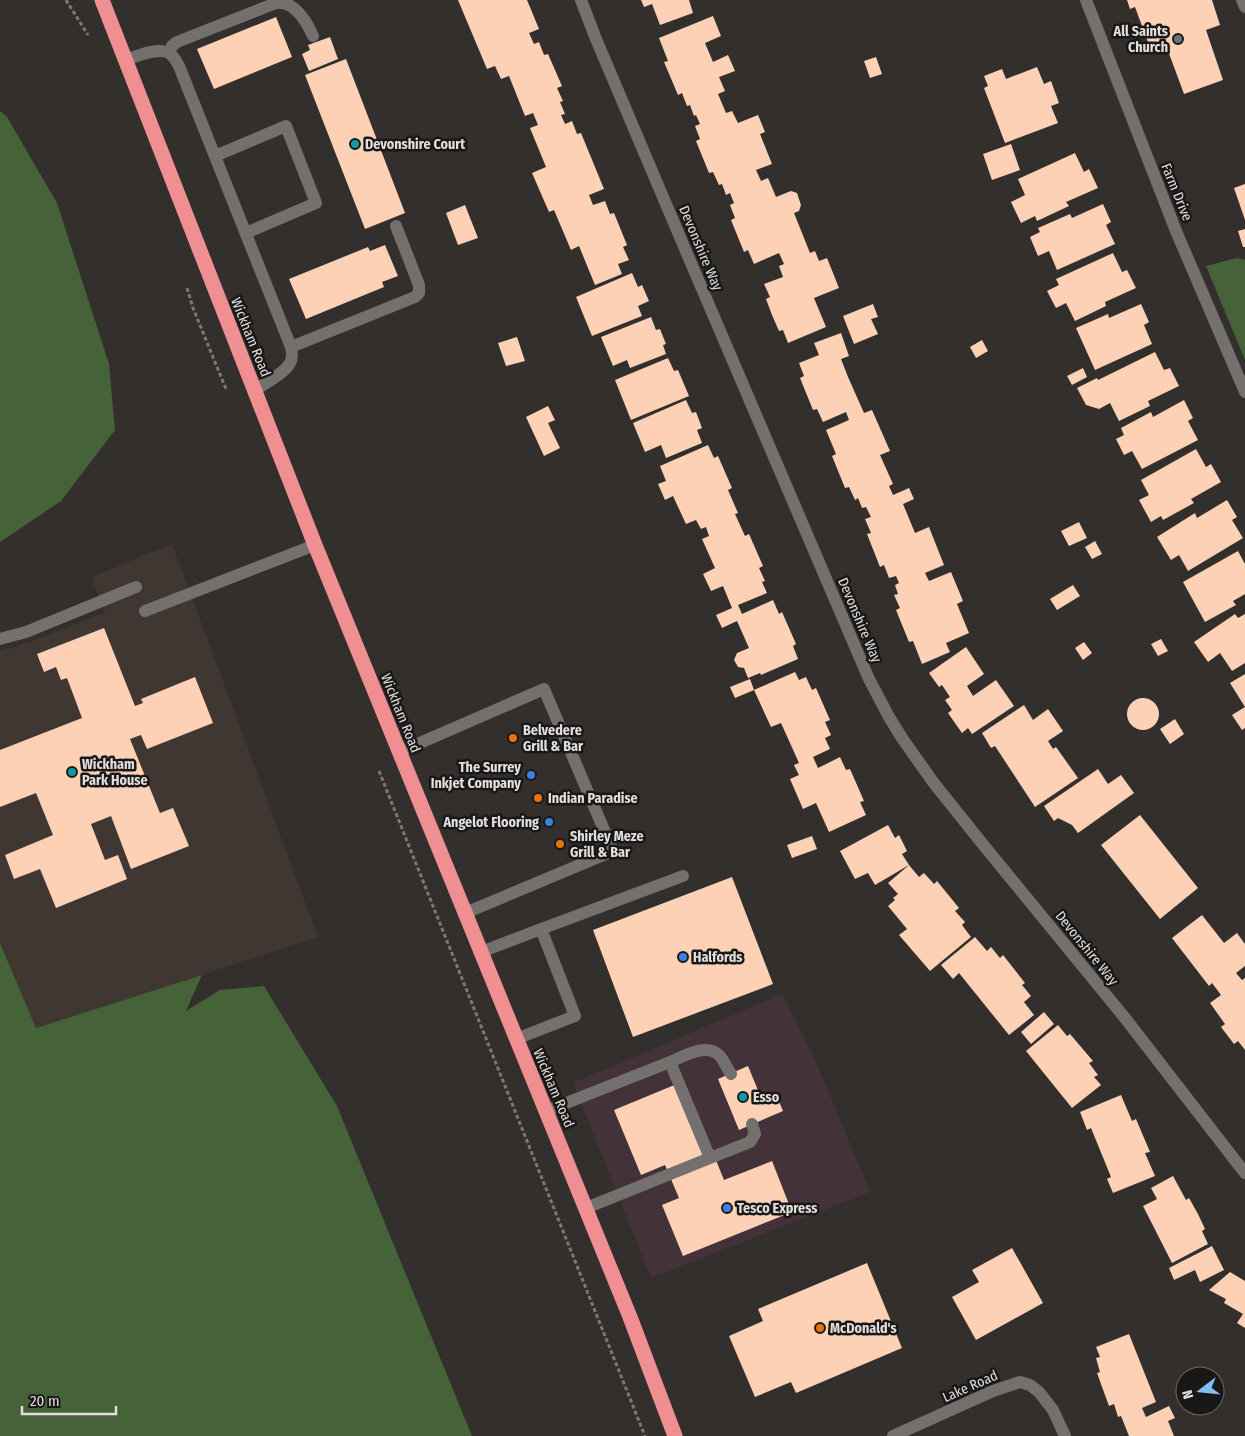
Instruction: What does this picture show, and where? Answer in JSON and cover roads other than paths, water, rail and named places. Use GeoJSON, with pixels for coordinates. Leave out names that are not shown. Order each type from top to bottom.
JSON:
{"type":"FeatureCollection","features":[{"type":"Feature","properties":{"kind":"highway","name":"Wickham Road"},"geometry":{"type":"LineString","coordinates":[[102,0],[315,545],[586,1208],[675,1436]]}},
{"type":"Feature","properties":{"kind":"street","name":"Devonshire Way"},"geometry":{"type":"LineString","coordinates":[[581,0],[691,263],[860,656],[889,717],[933,782],[1125,1018],[1245,1174]]}},
{"type":"Feature","properties":{"kind":"street","name":"Farm Drive"},"geometry":{"type":"LineString","coordinates":[[1086,0],[1176,231],[1245,392]]}},
{"type":"Feature","properties":{"kind":"street"},"geometry":{"type":"LineString","coordinates":[[1242,0],[1245,7]]}},
{"type":"Feature","properties":{"kind":"street"},"geometry":{"type":"LineString","coordinates":[[169,53],[172,46],[177,42],[282,2],[288,4],[306,21],[314,36]]}},
{"type":"Feature","properties":{"kind":"street"},"geometry":{"type":"LineString","coordinates":[[126,60],[146,53],[162,51],[169,53],[179,66],[291,347],[292,355],[286,368],[255,390]]}},
{"type":"Feature","properties":{"kind":"street"},"geometry":{"type":"LineString","coordinates":[[215,156],[286,126],[316,203],[246,233]]}},
{"type":"Feature","properties":{"kind":"street"},"geometry":{"type":"LineString","coordinates":[[291,347],[415,297],[419,293],[419,285],[396,226]]}},
{"type":"Feature","properties":{"kind":"street"},"geometry":{"type":"LineString","coordinates":[[145,612],[315,545]]}},
{"type":"Feature","properties":{"kind":"street"},"geometry":{"type":"LineString","coordinates":[[0,639],[26,632],[136,587]]}},
{"type":"Feature","properties":{"kind":"street"},"geometry":{"type":"LineString","coordinates":[[399,752],[544,689],[596,808],[613,851],[465,913]]}},
{"type":"Feature","properties":{"kind":"street"},"geometry":{"type":"LineString","coordinates":[[481,952],[683,876]]}},
{"type":"Feature","properties":{"kind":"street"},"geometry":{"type":"LineString","coordinates":[[516,1039],[575,1016],[541,929]]}},
{"type":"Feature","properties":{"kind":"street"},"geometry":{"type":"LineString","coordinates":[[546,1111],[696,1051],[711,1050],[719,1055],[731,1074]]}},
{"type":"Feature","properties":{"kind":"street"},"geometry":{"type":"LineString","coordinates":[[670,1062],[710,1158]]}},
{"type":"Feature","properties":{"kind":"street"},"geometry":{"type":"LineString","coordinates":[[586,1208],[750,1142],[755,1134],[752,1124]]}},
{"type":"Feature","properties":{"kind":"street","name":"Lake Road"},"geometry":{"type":"LineString","coordinates":[[893,1436],[993,1391],[1020,1382],[1030,1385],[1038,1392],[1052,1410],[1065,1436]]}},
{"type":"Feature","properties":{"kind":"place","name":"All Saints Church"},"geometry":{"type":"Point","coordinates":[1178,39]}},
{"type":"Feature","properties":{"kind":"place","name":"Devonshire Court"},"geometry":{"type":"Point","coordinates":[355,144]}},
{"type":"Feature","properties":{"kind":"place","name":"Belvedere Grill & Bar"},"geometry":{"type":"Point","coordinates":[513,738]}},
{"type":"Feature","properties":{"kind":"place","name":"Wickham Park House"},"geometry":{"type":"Point","coordinates":[72,772]}},
{"type":"Feature","properties":{"kind":"place","name":"The Surrey Inkjet Company"},"geometry":{"type":"Point","coordinates":[531,775]}},
{"type":"Feature","properties":{"kind":"place","name":"Indian Paradise"},"geometry":{"type":"Point","coordinates":[538,798]}},
{"type":"Feature","properties":{"kind":"place","name":"Angelot Flooring"},"geometry":{"type":"Point","coordinates":[549,822]}},
{"type":"Feature","properties":{"kind":"place","name":"Shirley Meze Grill & Bar"},"geometry":{"type":"Point","coordinates":[560,844]}},
{"type":"Feature","properties":{"kind":"place","name":"Halfords"},"geometry":{"type":"Point","coordinates":[683,957]}},
{"type":"Feature","properties":{"kind":"place","name":"Esso"},"geometry":{"type":"Point","coordinates":[743,1097]}},
{"type":"Feature","properties":{"kind":"place","name":"Tesco Express"},"geometry":{"type":"Point","coordinates":[727,1208]}},
{"type":"Feature","properties":{"kind":"place","name":"McDonald's"},"geometry":{"type":"Point","coordinates":[820,1328]}}]}
